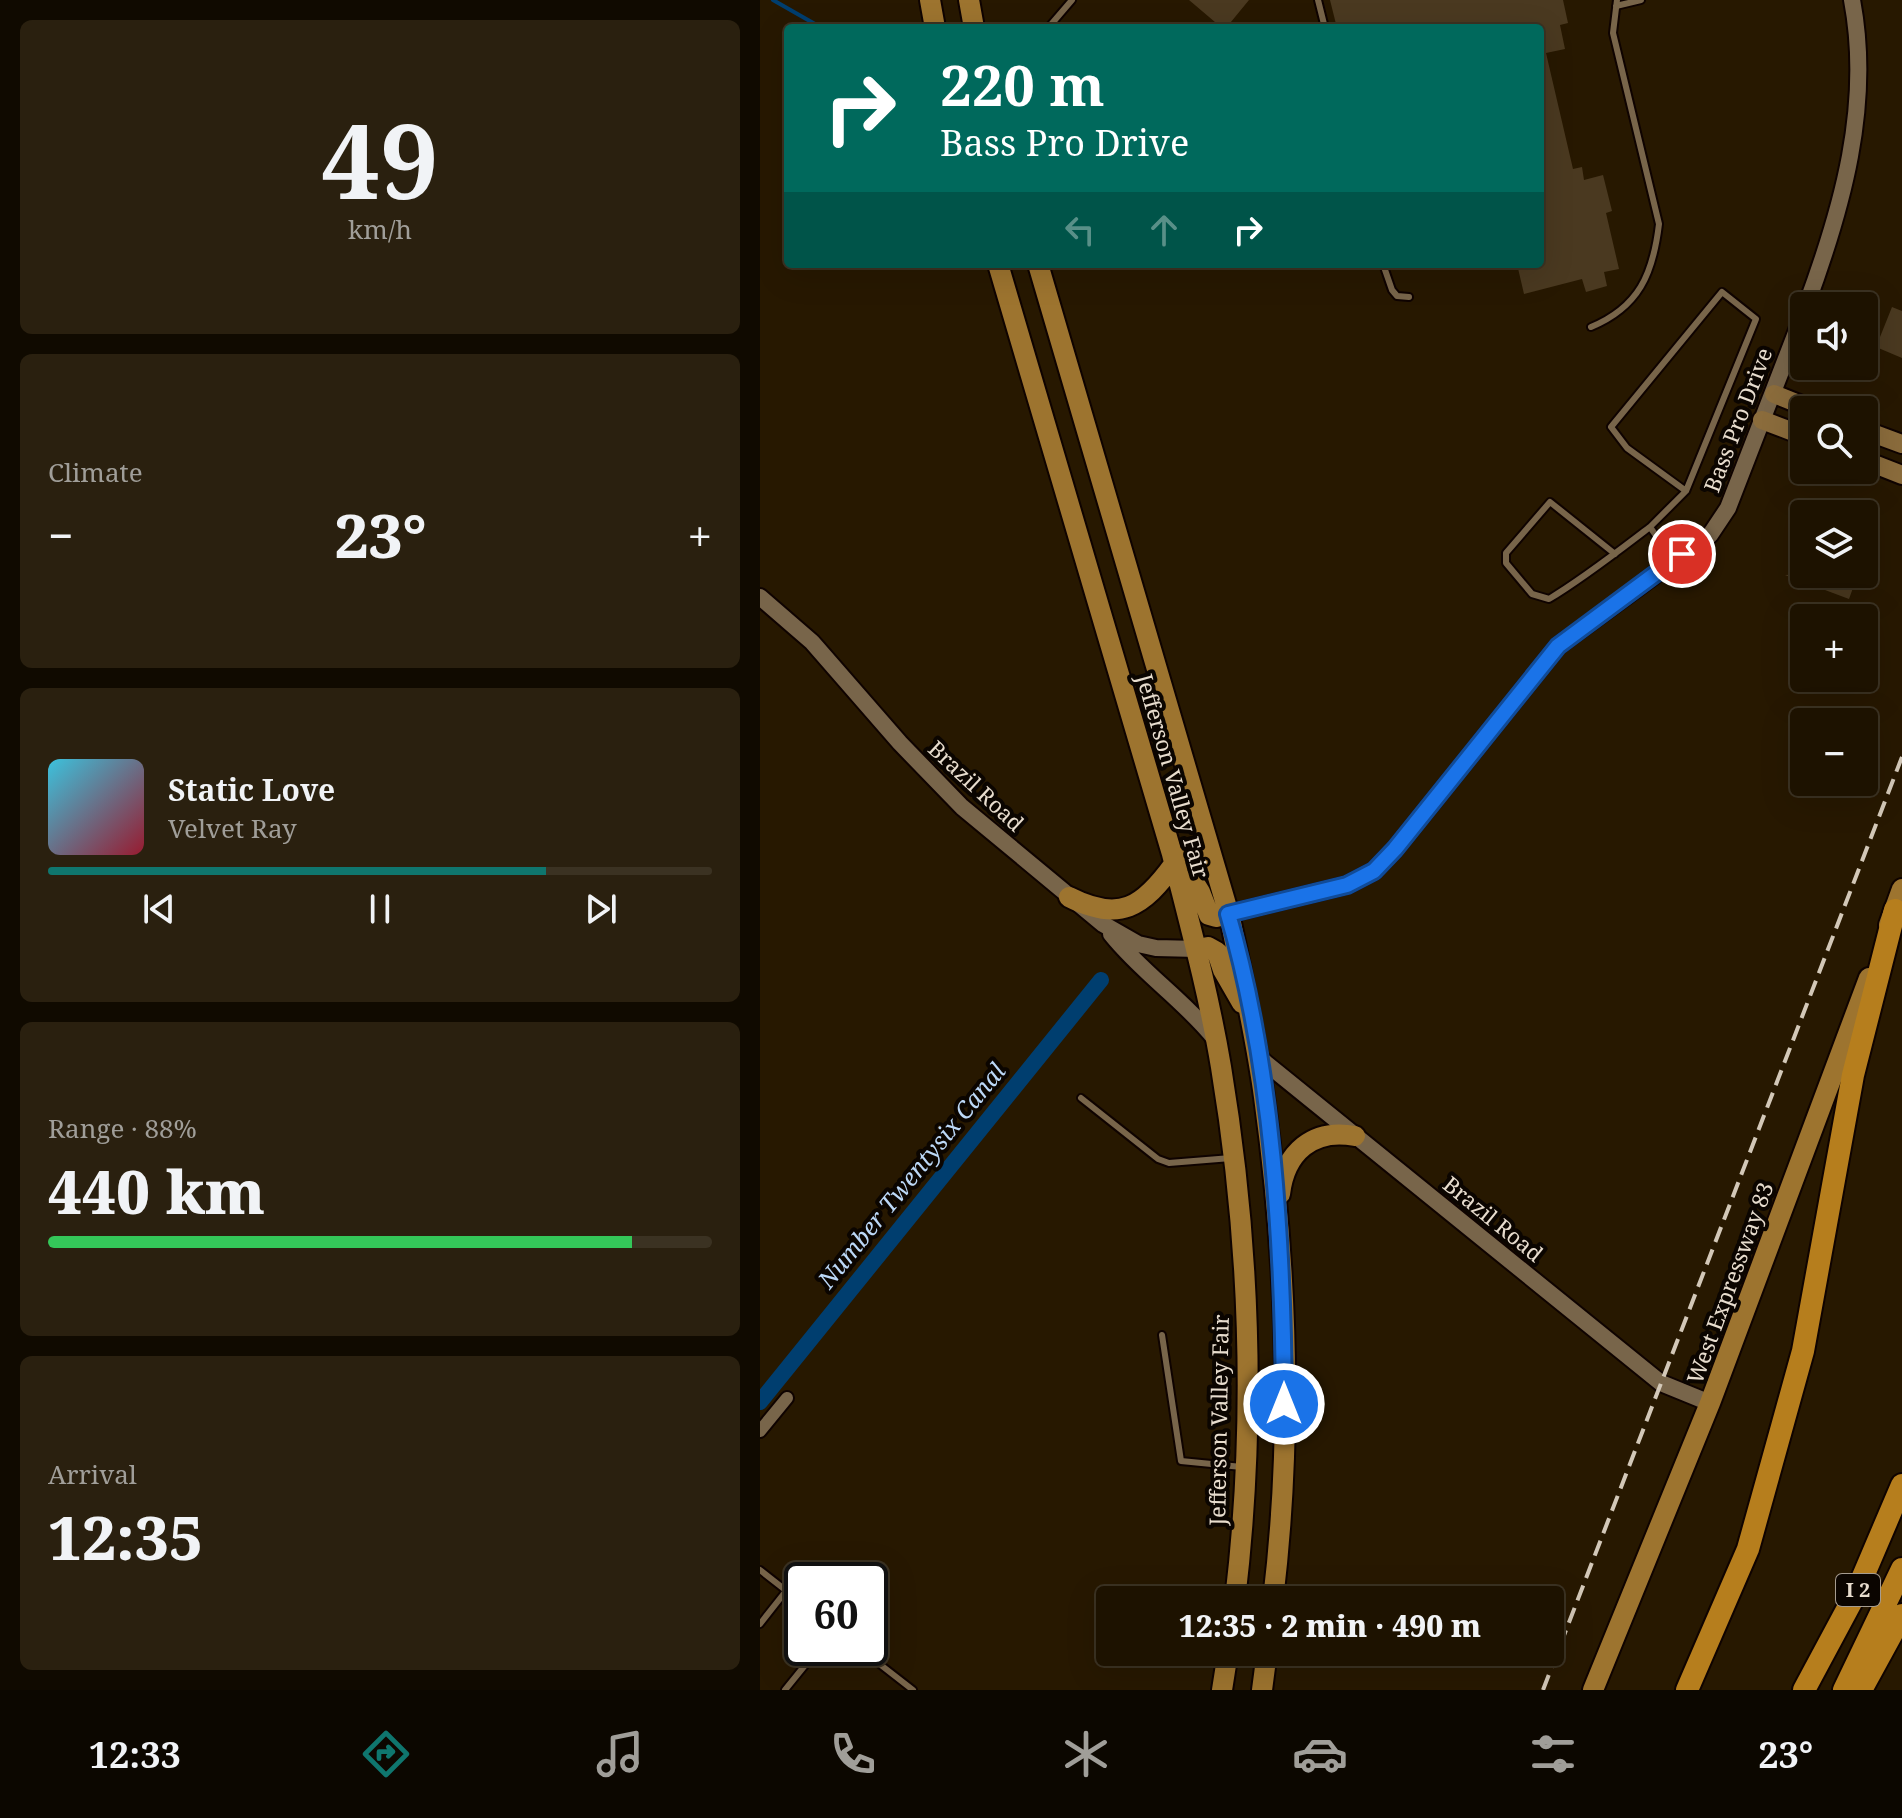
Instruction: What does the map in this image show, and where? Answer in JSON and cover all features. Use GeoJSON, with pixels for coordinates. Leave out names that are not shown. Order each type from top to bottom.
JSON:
{"type":"FeatureCollection","features":[{"type":"Feature","properties":{"kind":"highway"},"geometry":{"type":"LineString","coordinates":[[1687,1690],[1748,1549],[1803,1351],[1853,1075],[1898,899]]}},
{"type":"Feature","properties":{"kind":"highway","name":"I 2"},"geometry":{"type":"LineString","coordinates":[[1804,1690],[1856,1593],[1902,1485]]}},
{"type":"Feature","properties":{"kind":"highway"},"geometry":{"type":"LineString","coordinates":[[1844,1690],[1902,1569]]}},
{"type":"Feature","properties":{"kind":"highway"},"geometry":{"type":"LineString","coordinates":[[1861,1690],[1902,1615]]}},
{"type":"Feature","properties":{"kind":"main road"},"geometry":{"type":"LineString","coordinates":[[930,0],[934,24]]}},
{"type":"Feature","properties":{"kind":"main road"},"geometry":{"type":"LineString","coordinates":[[968,0],[973,24]]}},
{"type":"Feature","properties":{"kind":"main road","name":"Jefferson Valley Fair"},"geometry":{"type":"LineString","coordinates":[[999,268],[1167,837],[1197,949],[1215,1039],[1233,1158],[1244,1269],[1246,1467],[1236,1586]]}},
{"type":"Feature","properties":{"kind":"main road"},"geometry":{"type":"LineString","coordinates":[[1039,268],[1228,914],[1252,1024],[1277,1222],[1284,1312],[1284,1404],[1274,1586]]}},
{"type":"Feature","properties":{"kind":"main road"},"geometry":{"type":"LineString","coordinates":[[1774,394],[1790,400]]}},
{"type":"Feature","properties":{"kind":"main road"},"geometry":{"type":"LineString","coordinates":[[1762,420],[1790,431]]}},
{"type":"Feature","properties":{"kind":"main road"},"geometry":{"type":"LineString","coordinates":[[1878,435],[1902,444]]}},
{"type":"Feature","properties":{"kind":"main road"},"geometry":{"type":"LineString","coordinates":[[1878,466],[1902,475]]}},
{"type":"Feature","properties":{"kind":"main road"},"geometry":{"type":"LineString","coordinates":[[1167,837],[1196,884],[1209,915],[1228,914]]}},
{"type":"Feature","properties":{"kind":"main road"},"geometry":{"type":"LineString","coordinates":[[1069,897],[1101,910],[1126,908],[1149,894],[1174,864]]}},
{"type":"Feature","properties":{"kind":"main road","name":"West Expressway 83"},"geometry":{"type":"LineString","coordinates":[[1593,1690],[1710,1403],[1898,899]]}},
{"type":"Feature","properties":{"kind":"main road"},"geometry":{"type":"LineString","coordinates":[[1197,949],[1208,947],[1217,952],[1223,970],[1252,1024]]}},
{"type":"Feature","properties":{"kind":"main road"},"geometry":{"type":"LineString","coordinates":[[1277,1222],[1281,1188],[1294,1157],[1319,1136],[1334,1132],[1355,1136]]}},
{"type":"Feature","properties":{"kind":"main road"},"geometry":{"type":"LineString","coordinates":[[1222,1690],[1226,1666]]}},
{"type":"Feature","properties":{"kind":"main road"},"geometry":{"type":"LineString","coordinates":[[1262,1690],[1265,1666]]}},
{"type":"Feature","properties":{"kind":"street","name":"Bass Pro Drive"},"geometry":{"type":"LineString","coordinates":[[1811,292],[1843,199],[1853,143],[1858,82],[1856,20],[1852,0]]}},
{"type":"Feature","properties":{"kind":"street","name":"Bass Pro Drive"},"geometry":{"type":"LineString","coordinates":[[1228,914],[1347,885],[1374,871],[1558,646],[1710,535],[1718,526],[1790,350]]}},
{"type":"Feature","properties":{"kind":"street","name":"Brazil Road"},"geometry":{"type":"LineString","coordinates":[[760,597],[812,642],[951,797],[1069,897],[1103,924],[1138,944],[1156,948],[1197,949]]}},
{"type":"Feature","properties":{"kind":"street"},"geometry":{"type":"LineString","coordinates":[[1103,924],[1120,946],[1187,1007],[1215,1039]]}},
{"type":"Feature","properties":{"kind":"street","name":"Brazil Road"},"geometry":{"type":"LineString","coordinates":[[1257,1056],[1661,1383],[1710,1403]]}},
{"type":"Feature","properties":{"kind":"street"},"geometry":{"type":"LineString","coordinates":[[760,1431],[787,1398]]}},
{"type":"Feature","properties":{"kind":"lane"},"geometry":{"type":"LineString","coordinates":[[1051,24],[1072,0]]}},
{"type":"Feature","properties":{"kind":"lane"},"geometry":{"type":"LineString","coordinates":[[1318,0],[1324,24]]}},
{"type":"Feature","properties":{"kind":"lane"},"geometry":{"type":"LineString","coordinates":[[1591,327],[1617,316],[1631,303],[1656,245],[1659,224],[1613,33],[1617,3],[1641,0]]}},
{"type":"Feature","properties":{"kind":"lane"},"geometry":{"type":"LineString","coordinates":[[1384,268],[1397,296],[1409,297]]}},
{"type":"Feature","properties":{"kind":"lane"},"geometry":{"type":"LineString","coordinates":[[1615,554],[1550,502],[1506,553],[1506,563],[1532,594],[1549,599],[1615,554],[1650,527],[1686,491],[1756,319],[1722,292],[1611,427],[1627,448],[1686,491]]}},
{"type":"Feature","properties":{"kind":"lane"},"geometry":{"type":"LineString","coordinates":[[1650,527],[1673,560]]}},
{"type":"Feature","properties":{"kind":"lane"},"geometry":{"type":"LineString","coordinates":[[1081,1098],[1158,1159],[1169,1163],[1233,1158]]}},
{"type":"Feature","properties":{"kind":"lane"},"geometry":{"type":"LineString","coordinates":[[1162,1335],[1181,1461],[1246,1467]]}},
{"type":"Feature","properties":{"kind":"lane"},"geometry":{"type":"LineString","coordinates":[[760,1570],[784,1589]]}},
{"type":"Feature","properties":{"kind":"lane"},"geometry":{"type":"LineString","coordinates":[[760,1624],[784,1594]]}},
{"type":"Feature","properties":{"kind":"lane"},"geometry":{"type":"LineString","coordinates":[[785,1690],[804,1666]]}},
{"type":"Feature","properties":{"kind":"lane"},"geometry":{"type":"LineString","coordinates":[[882,1666],[913,1690]]}},
{"type":"Feature","properties":{"kind":"building"},"geometry":{"type":"Polygon","coordinates":[[[1189,0],[1249,0],[1229,24],[1217,24],[1189,0]]]}},
{"type":"Feature","properties":{"kind":"building"},"geometry":{"type":"Polygon","coordinates":[[[1330,0],[1563,0],[1568,23],[1560,25],[1565,49],[1546,53],[1573,169],[1582,167],[1584,180],[1603,175],[1612,211],[1606,213],[1619,269],[1604,272],[1607,286],[1586,292],[1582,279],[1524,294],[1518,268],[1544,268],[1544,24],[1336,24],[1330,0]]]}},
{"type":"Feature","properties":{"kind":"building"},"geometry":{"type":"Polygon","coordinates":[[[1892,307],[1902,311],[1902,358],[1878,348],[1892,307]]]}},
{"type":"Feature","properties":{"kind":"building"},"geometry":{"type":"Polygon","coordinates":[[[1820,588],[1853,588],[1849,599],[1820,588]]]}},
{"type":"Feature","properties":{"kind":"waterway"},"geometry":{"type":"LineString","coordinates":[[773,0],[815,24]]}},
{"type":"Feature","properties":{"kind":"waterway","name":"Number Twentysix Canal"},"geometry":{"type":"LineString","coordinates":[[760,1402],[1101,980]]}},
{"type":"Feature","properties":{"kind":"railway"},"geometry":{"type":"LineString","coordinates":[[1543,1690],[1902,757]]}},
{"type":"Feature","properties":{"kind":"route"},"geometry":{"type":"LineString","coordinates":[[1284,1404],[1284,1312],[1264,1096],[1228,914],[1347,885],[1374,871],[1558,646],[1570,634],[1682,554]]}}]}
